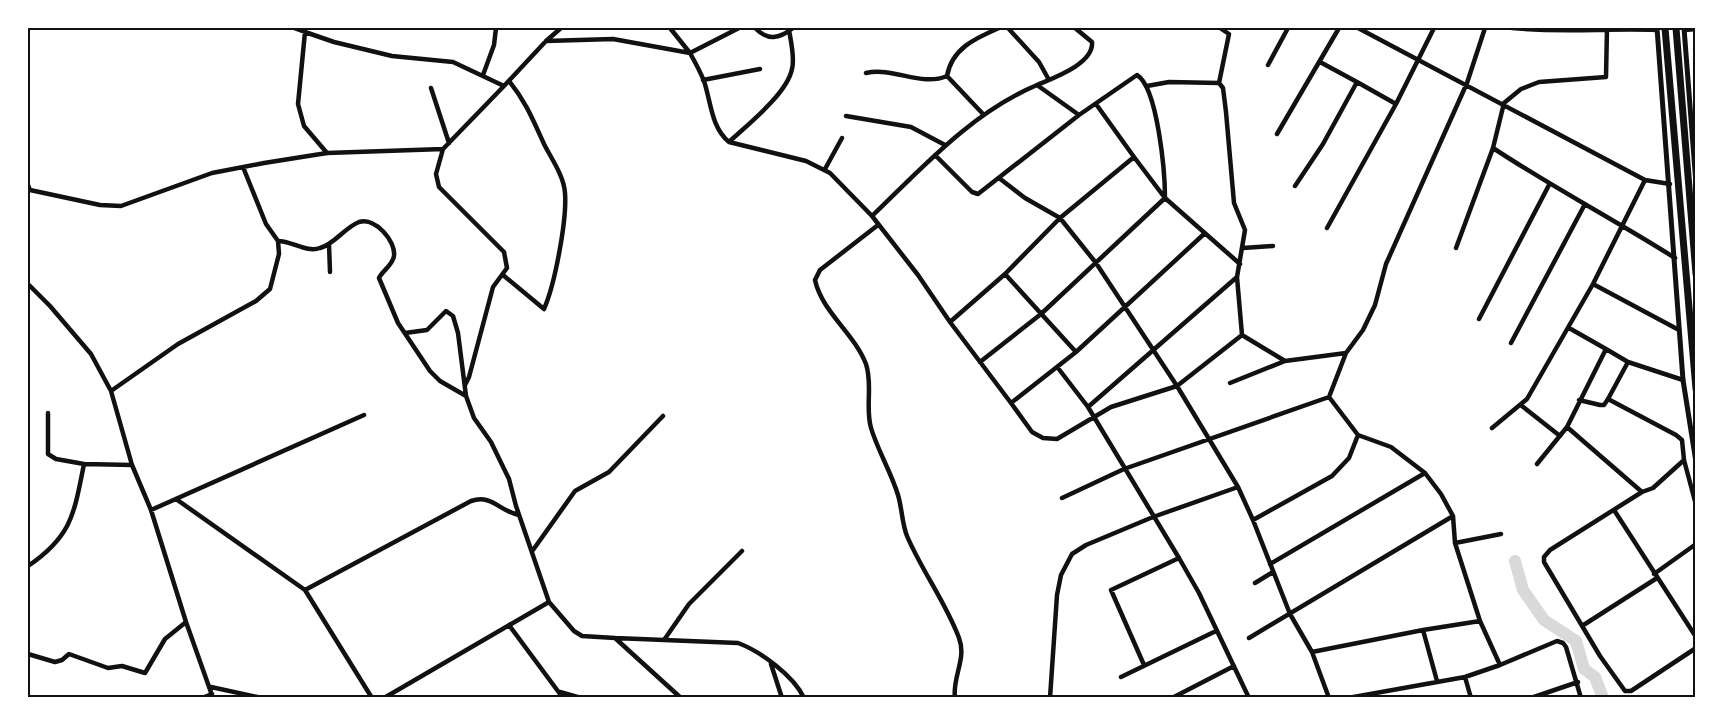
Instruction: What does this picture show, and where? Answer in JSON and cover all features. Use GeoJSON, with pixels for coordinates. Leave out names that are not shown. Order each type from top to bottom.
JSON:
{"type":"FeatureCollection","features":[{"type":"Feature","properties":{"kind":"highway"},"geometry":{"type":"LineString","coordinates":[[1665,28],[1696,389]]}},
{"type":"Feature","properties":{"kind":"highway"},"geometry":{"type":"LineString","coordinates":[[1676,28],[1696,274]]}},
{"type":"Feature","properties":{"kind":"street"},"geometry":{"type":"LineString","coordinates":[[294,28],[305,30],[334,42],[392,56],[453,62],[504,86]]}},
{"type":"Feature","properties":{"kind":"street"},"geometry":{"type":"LineString","coordinates":[[483,75],[494,45],[496,28]]}},
{"type":"Feature","properties":{"kind":"street"},"geometry":{"type":"LineString","coordinates":[[28,185],[29,192],[100,205],[121,206],[197,178],[243,167],[327,153],[443,148],[450,143],[546,41],[561,28]]}},
{"type":"Feature","properties":{"kind":"street"},"geometry":{"type":"LineString","coordinates":[[670,28],[690,52],[703,80],[715,123],[723,137],[729,142],[806,161],[825,169],[872,216],[918,274],[950,322],[1032,432],[1050,440],[1057,439],[1112,407],[1177,386],[1242,335]]}},
{"type":"Feature","properties":{"kind":"street"},"geometry":{"type":"LineString","coordinates":[[546,41],[613,39],[690,52],[737,28]]}},
{"type":"Feature","properties":{"kind":"street"},"geometry":{"type":"LineString","coordinates":[[729,142],[780,92],[790,78],[793,66],[791,29],[772,38],[762,35],[755,28]]}},
{"type":"Feature","properties":{"kind":"street"},"geometry":{"type":"LineString","coordinates":[[947,76],[951,62],[961,49],[974,39],[999,28]]}},
{"type":"Feature","properties":{"kind":"street"},"geometry":{"type":"LineString","coordinates":[[1008,28],[1039,62],[1049,80]]}},
{"type":"Feature","properties":{"kind":"street"},"geometry":{"type":"LineString","coordinates":[[872,216],[935,155],[983,114],[1009,96],[1072,70],[1093,45],[1075,28]]}},
{"type":"Feature","properties":{"kind":"street"},"geometry":{"type":"LineString","coordinates":[[1220,28],[1230,34]]}},
{"type":"Feature","properties":{"kind":"street"},"geometry":{"type":"LineString","coordinates":[[1219,84],[1233,28]]}},
{"type":"Feature","properties":{"kind":"street"},"geometry":{"type":"LineString","coordinates":[[1268,65],[1288,28]]}},
{"type":"Feature","properties":{"kind":"street"},"geometry":{"type":"LineString","coordinates":[[1277,134],[1339,28]]}},
{"type":"Feature","properties":{"kind":"street"},"geometry":{"type":"LineString","coordinates":[[1358,28],[1467,83],[1645,180],[1670,184]]}},
{"type":"Feature","properties":{"kind":"street"},"geometry":{"type":"LineString","coordinates":[[1327,228],[1396,104],[1434,28]]}},
{"type":"Feature","properties":{"kind":"street"},"geometry":{"type":"LineString","coordinates":[[1062,498],[1124,469],[1329,397],[1346,353],[1363,330],[1375,305],[1386,264],[1467,83],[1485,28]]}},
{"type":"Feature","properties":{"kind":"street"},"geometry":{"type":"LineString","coordinates":[[1513,28],[1562,30],[1607,28],[1657,29],[1670,184],[1683,380],[1696,462]]}},
{"type":"Feature","properties":{"kind":"street"},"geometry":{"type":"LineString","coordinates":[[1456,248],[1493,148],[1504,103],[1521,89],[1539,82],[1606,77],[1607,28]]}},
{"type":"Feature","properties":{"kind":"street"},"geometry":{"type":"LineString","coordinates":[[1696,29],[1684,29],[1693,124],[1696,184]]}},
{"type":"Feature","properties":{"kind":"street"},"geometry":{"type":"LineString","coordinates":[[305,30],[298,104],[304,126],[327,153]]}},
{"type":"Feature","properties":{"kind":"street"},"geometry":{"type":"LineString","coordinates":[[1320,62],[1396,104]]}},
{"type":"Feature","properties":{"kind":"street"},"geometry":{"type":"LineString","coordinates":[[703,80],[760,69]]}},
{"type":"Feature","properties":{"kind":"street"},"geometry":{"type":"LineString","coordinates":[[866,73],[886,71],[930,80],[947,76]]}},
{"type":"Feature","properties":{"kind":"street"},"geometry":{"type":"LineString","coordinates":[[947,76],[983,114]]}},
{"type":"Feature","properties":{"kind":"street"},"geometry":{"type":"LineString","coordinates":[[935,155],[976,194],[1135,76],[1140,76],[1147,86],[1162,143],[1166,171],[1165,198],[1041,314],[980,362]]}},
{"type":"Feature","properties":{"kind":"street"},"geometry":{"type":"LineString","coordinates":[[503,275],[544,309],[554,275],[564,212],[565,191],[557,169],[524,100],[509,80]]}},
{"type":"Feature","properties":{"kind":"street"},"geometry":{"type":"LineString","coordinates":[[1147,86],[1168,82],[1219,84],[1223,88],[1234,202],[1245,230],[1237,277],[1242,335]]}},
{"type":"Feature","properties":{"kind":"street"},"geometry":{"type":"LineString","coordinates":[[1296,186],[1323,144],[1357,82]]}},
{"type":"Feature","properties":{"kind":"street"},"geometry":{"type":"LineString","coordinates":[[1037,85],[1079,116]]}},
{"type":"Feature","properties":{"kind":"street"},"geometry":{"type":"LineString","coordinates":[[431,88],[450,143]]}},
{"type":"Feature","properties":{"kind":"street"},"geometry":{"type":"LineString","coordinates":[[1096,104],[1165,198],[1240,264]]}},
{"type":"Feature","properties":{"kind":"street"},"geometry":{"type":"LineString","coordinates":[[846,116],[911,127],[945,146]]}},
{"type":"Feature","properties":{"kind":"street"},"geometry":{"type":"LineString","coordinates":[[825,169],[842,138]]}},
{"type":"Feature","properties":{"kind":"street"},"geometry":{"type":"LineString","coordinates":[[443,148],[436,174],[439,187],[504,252],[507,262],[503,275],[493,287],[469,377],[464,386]]}},
{"type":"Feature","properties":{"kind":"street"},"geometry":{"type":"LineString","coordinates":[[1493,148],[1549,185],[1624,226],[1675,258]]}},
{"type":"Feature","properties":{"kind":"street"},"geometry":{"type":"LineString","coordinates":[[950,322],[1005,274],[1060,218],[1134,157]]}},
{"type":"Feature","properties":{"kind":"street"},"geometry":{"type":"LineString","coordinates":[[111,391],[178,344],[264,296],[270,289],[279,254],[278,241],[266,224],[243,167]]}},
{"type":"Feature","properties":{"kind":"street"},"geometry":{"type":"LineString","coordinates":[[999,178],[1025,198],[1060,218],[1096,263],[1123,307],[1154,349],[1238,487],[1290,614],[1312,652],[1329,698]]}},
{"type":"Feature","properties":{"kind":"street"},"geometry":{"type":"LineString","coordinates":[[1492,428],[1522,406],[1594,284],[1645,180]]}},
{"type":"Feature","properties":{"kind":"street"},"geometry":{"type":"LineString","coordinates":[[1479,319],[1549,185]]}},
{"type":"Feature","properties":{"kind":"street"},"geometry":{"type":"LineString","coordinates":[[1511,343],[1585,204]]}},
{"type":"Feature","properties":{"kind":"street"},"geometry":{"type":"LineString","coordinates":[[278,241],[286,241],[312,249],[329,244],[358,222],[371,223],[383,232],[390,243],[394,257],[380,276],[379,282],[398,322],[436,378],[466,396]]}},
{"type":"Feature","properties":{"kind":"street"},"geometry":{"type":"LineString","coordinates":[[878,225],[820,270],[815,280],[820,296],[859,348],[866,366],[869,383],[868,412],[871,428],[898,496],[906,534],[959,638],[962,660],[954,690],[955,698]]}},
{"type":"Feature","properties":{"kind":"street"},"geometry":{"type":"LineString","coordinates":[[1011,403],[1058,368],[1204,234]]}},
{"type":"Feature","properties":{"kind":"street"},"geometry":{"type":"LineString","coordinates":[[329,244],[330,272]]}},
{"type":"Feature","properties":{"kind":"street"},"geometry":{"type":"LineString","coordinates":[[1243,248],[1273,246]]}},
{"type":"Feature","properties":{"kind":"street"},"geometry":{"type":"LineString","coordinates":[[1005,274],[1076,352]]}},
{"type":"Feature","properties":{"kind":"street"},"geometry":{"type":"LineString","coordinates":[[1088,407],[1237,277]]}},
{"type":"Feature","properties":{"kind":"street"},"geometry":{"type":"LineString","coordinates":[[28,284],[50,306],[91,354],[111,391],[132,465],[151,510],[186,622],[211,687],[212,696],[202,698]]}},
{"type":"Feature","properties":{"kind":"street"},"geometry":{"type":"LineString","coordinates":[[1594,284],[1680,330]]}},
{"type":"Feature","properties":{"kind":"street"},"geometry":{"type":"LineString","coordinates":[[405,333],[427,330],[444,313],[451,313],[458,334],[466,396],[474,418],[491,442],[509,479],[519,515],[533,550],[549,602],[574,631],[582,636],[738,643],[752,648],[792,681],[804,698]]}},
{"type":"Feature","properties":{"kind":"street"},"geometry":{"type":"LineString","coordinates":[[1569,328],[1628,362],[1683,380]]}},
{"type":"Feature","properties":{"kind":"street"},"geometry":{"type":"LineString","coordinates":[[1242,335],[1285,361]]}},
{"type":"Feature","properties":{"kind":"street"},"geometry":{"type":"LineString","coordinates":[[1537,464],[1567,427],[1606,350]]}},
{"type":"Feature","properties":{"kind":"street"},"geometry":{"type":"LineString","coordinates":[[1230,382],[1285,361],[1346,353]]}},
{"type":"Feature","properties":{"kind":"street"},"geometry":{"type":"LineString","coordinates":[[1579,400],[1604,405],[1628,362]]}},
{"type":"Feature","properties":{"kind":"street"},"geometry":{"type":"LineString","coordinates":[[1058,368],[1088,407],[1179,558],[1234,666],[1248,698]]}},
{"type":"Feature","properties":{"kind":"street"},"geometry":{"type":"LineString","coordinates":[[1329,397],[1358,435],[1391,447],[1425,474],[1441,494],[1453,516],[1455,543],[1480,621],[1500,665]]}},
{"type":"Feature","properties":{"kind":"street"},"geometry":{"type":"LineString","coordinates":[[1608,399],[1682,440],[1684,460],[1696,505]]}},
{"type":"Feature","properties":{"kind":"street"},"geometry":{"type":"LineString","coordinates":[[1522,406],[1560,436]]}},
{"type":"Feature","properties":{"kind":"street"},"geometry":{"type":"LineString","coordinates":[[48,413],[48,454],[56,459],[84,464],[132,465]]}},
{"type":"Feature","properties":{"kind":"street"},"geometry":{"type":"LineString","coordinates":[[151,510],[364,415]]}},
{"type":"Feature","properties":{"kind":"street"},"geometry":{"type":"LineString","coordinates":[[533,550],[575,491],[609,472],[663,416]]}},
{"type":"Feature","properties":{"kind":"street"},"geometry":{"type":"LineString","coordinates":[[1567,427],[1642,492]]}},
{"type":"Feature","properties":{"kind":"street"},"geometry":{"type":"LineString","coordinates":[[1253,520],[1332,476],[1343,467],[1349,458],[1358,435]]}},
{"type":"Feature","properties":{"kind":"street"},"geometry":{"type":"LineString","coordinates":[[1684,460],[1653,488],[1642,492],[1550,550],[1544,557],[1544,562],[1600,656],[1628,692],[1696,648]]}},
{"type":"Feature","properties":{"kind":"street"},"geometry":{"type":"LineString","coordinates":[[28,566],[59,539],[69,526],[74,513],[84,464]]}},
{"type":"Feature","properties":{"kind":"street"},"geometry":{"type":"LineString","coordinates":[[1270,564],[1425,474]]}},
{"type":"Feature","properties":{"kind":"street"},"geometry":{"type":"LineString","coordinates":[[1050,698],[1057,595],[1061,575],[1072,554],[1086,545],[1153,517],[1238,487]]}},
{"type":"Feature","properties":{"kind":"street"},"geometry":{"type":"LineString","coordinates":[[305,590],[480,498],[493,502],[510,513],[519,515]]}},
{"type":"Feature","properties":{"kind":"street"},"geometry":{"type":"LineString","coordinates":[[176,499],[305,590],[372,698]]}},
{"type":"Feature","properties":{"kind":"street"},"geometry":{"type":"LineString","coordinates":[[1614,510],[1696,637]]}},
{"type":"Feature","properties":{"kind":"street"},"geometry":{"type":"LineString","coordinates":[[1249,638],[1453,516]]}},
{"type":"Feature","properties":{"kind":"street"},"geometry":{"type":"LineString","coordinates":[[1455,543],[1502,534]]}},
{"type":"Feature","properties":{"kind":"street"},"geometry":{"type":"LineString","coordinates":[[1582,626],[1656,576],[1696,544]]}},
{"type":"Feature","properties":{"kind":"street"},"geometry":{"type":"LineString","coordinates":[[664,640],[689,604],[742,551]]}},
{"type":"Feature","properties":{"kind":"street"},"geometry":{"type":"LineString","coordinates":[[1144,665],[1110,590],[1179,558]]}},
{"type":"Feature","properties":{"kind":"street"},"geometry":{"type":"LineString","coordinates":[[1255,583],[1273,572]]}},
{"type":"Feature","properties":{"kind":"street"},"geometry":{"type":"LineString","coordinates":[[384,698],[549,602]]}},
{"type":"Feature","properties":{"kind":"street"},"geometry":{"type":"LineString","coordinates":[[1312,652],[1480,621]]}},
{"type":"Feature","properties":{"kind":"street"},"geometry":{"type":"LineString","coordinates":[[28,654],[55,662],[62,660],[69,654],[108,668],[122,666],[145,673],[165,639],[186,622]]}},
{"type":"Feature","properties":{"kind":"street"},"geometry":{"type":"LineString","coordinates":[[509,625],[560,692],[562,698]]}},
{"type":"Feature","properties":{"kind":"street"},"geometry":{"type":"LineString","coordinates":[[1423,630],[1437,681]]}},
{"type":"Feature","properties":{"kind":"street"},"geometry":{"type":"LineString","coordinates":[[1121,677],[1216,631]]}},
{"type":"Feature","properties":{"kind":"street"},"geometry":{"type":"LineString","coordinates":[[615,638],[681,698]]}},
{"type":"Feature","properties":{"kind":"street"},"geometry":{"type":"LineString","coordinates":[[1348,698],[1465,677],[1560,641],[1566,648],[1578,682],[1581,698]]}},
{"type":"Feature","properties":{"kind":"street"},"geometry":{"type":"LineString","coordinates":[[770,663],[782,698]]}},
{"type":"Feature","properties":{"kind":"street"},"geometry":{"type":"LineString","coordinates":[[1172,698],[1234,666]]}},
{"type":"Feature","properties":{"kind":"street"},"geometry":{"type":"LineString","coordinates":[[1465,677],[1471,698]]}},
{"type":"Feature","properties":{"kind":"street"},"geometry":{"type":"LineString","coordinates":[[1531,698],[1578,682]]}},
{"type":"Feature","properties":{"kind":"street"},"geometry":{"type":"LineString","coordinates":[[211,687],[262,698]]}},
{"type":"Feature","properties":{"kind":"street"},"geometry":{"type":"LineString","coordinates":[[560,692],[581,698]]}},
{"type":"Feature","properties":{"kind":"waterway"},"geometry":{"type":"LineString","coordinates":[[1515,561],[1523,590],[1544,620],[1576,641],[1584,669],[1595,677],[1603,698]]}}]}
